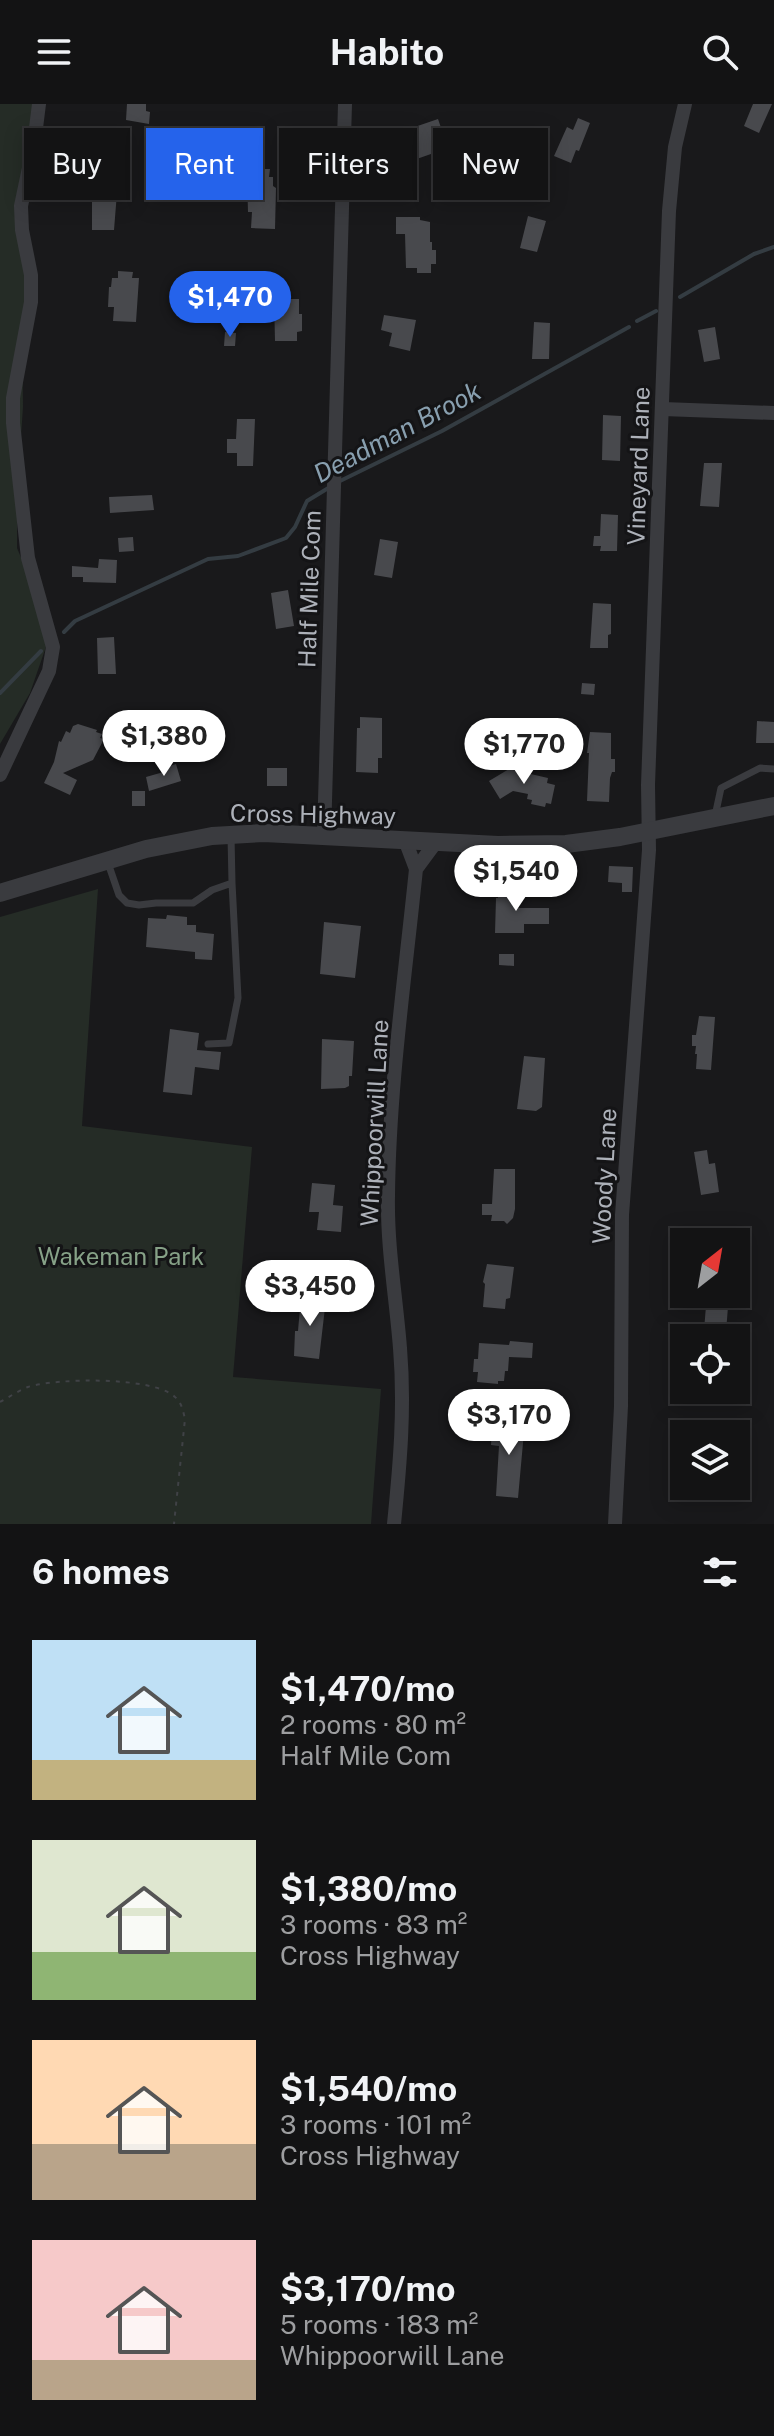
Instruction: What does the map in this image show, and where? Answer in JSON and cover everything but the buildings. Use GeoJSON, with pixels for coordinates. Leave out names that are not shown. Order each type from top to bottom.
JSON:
{"type":"FeatureCollection","features":[{"type":"Feature","properties":{"kind":"street"},"geometry":{"type":"LineString","coordinates":[[0,775],[54,654],[28,558],[13,423],[13,398],[31,302],[31,275],[22,230],[21,206],[39,104]]}},
{"type":"Feature","properties":{"kind":"street","name":"Half Mile Com"},"geometry":{"type":"LineString","coordinates":[[324,836],[345,104]]}},
{"type":"Feature","properties":{"kind":"street","name":"Vineyard Lane"},"geometry":{"type":"LineString","coordinates":[[648,832],[671,174],[678,125],[685,104]]}},
{"type":"Feature","properties":{"kind":"street"},"geometry":{"type":"LineString","coordinates":[[663,409],[774,413]]}},
{"type":"Feature","properties":{"kind":"street","name":"Cross Highway"},"geometry":{"type":"LineString","coordinates":[[0,893],[163,845],[231,834],[498,845],[566,844],[648,832],[774,806]]}},
{"type":"Feature","properties":{"kind":"street","name":"Woody Lane"},"geometry":{"type":"LineString","coordinates":[[615,1524],[621,1406],[622,1215],[648,832]]}},
{"type":"Feature","properties":{"kind":"street","name":"Whippoorwill Lane"},"geometry":{"type":"LineString","coordinates":[[394,1524],[403,1423],[388,1197],[393,1100],[416,869],[405,840]]}},
{"type":"Feature","properties":{"kind":"street"},"geometry":{"type":"LineString","coordinates":[[416,869],[436,842]]}},
{"type":"Feature","properties":{"kind":"lane"},"geometry":{"type":"LineString","coordinates":[[715,818],[721,788],[760,768],[774,769]]}},
{"type":"Feature","properties":{"kind":"lane"},"geometry":{"type":"LineString","coordinates":[[208,1044],[229,1043],[238,998],[231,834]]}},
{"type":"Feature","properties":{"kind":"lane"},"geometry":{"type":"LineString","coordinates":[[107,861],[119,895],[127,903],[193,903],[212,890],[232,883]]}},
{"type":"Feature","properties":{"kind":"path"},"geometry":{"type":"LineString","coordinates":[[0,1402],[27,1388],[58,1381],[97,1380],[159,1388],[174,1395],[182,1405],[185,1419],[174,1524]]}},
{"type":"Feature","properties":{"kind":"green space"},"geometry":{"type":"Polygon","coordinates":[[[0,104],[36,104],[32,128],[24,128],[23,186],[32,264],[22,326],[23,407],[17,548],[41,605],[48,641],[30,693],[0,744],[0,104]]]}},
{"type":"Feature","properties":{"kind":"green space","name":"Wakeman Park"},"geometry":{"type":"Polygon","coordinates":[[[98,889],[82,1126],[252,1147],[233,1377],[381,1389],[371,1524],[0,1524],[0,917],[98,889]]]}},
{"type":"Feature","properties":{"kind":"waterway","name":"Deadman Brook"},"geometry":{"type":"LineString","coordinates":[[680,297],[754,254],[774,247]]}},
{"type":"Feature","properties":{"kind":"waterway","name":"Deadman Brook"},"geometry":{"type":"LineString","coordinates":[[637,321],[656,311]]}},
{"type":"Feature","properties":{"kind":"waterway","name":"Deadman Brook"},"geometry":{"type":"LineString","coordinates":[[338,482],[442,431],[629,327]]}},
{"type":"Feature","properties":{"kind":"waterway","name":"Deadman Brook"},"geometry":{"type":"LineString","coordinates":[[64,632],[75,621],[208,559],[238,556],[286,538],[307,501],[330,487]]}},
{"type":"Feature","properties":{"kind":"waterway","name":"Deadman Brook"},"geometry":{"type":"LineString","coordinates":[[0,693],[41,651]]}}]}
